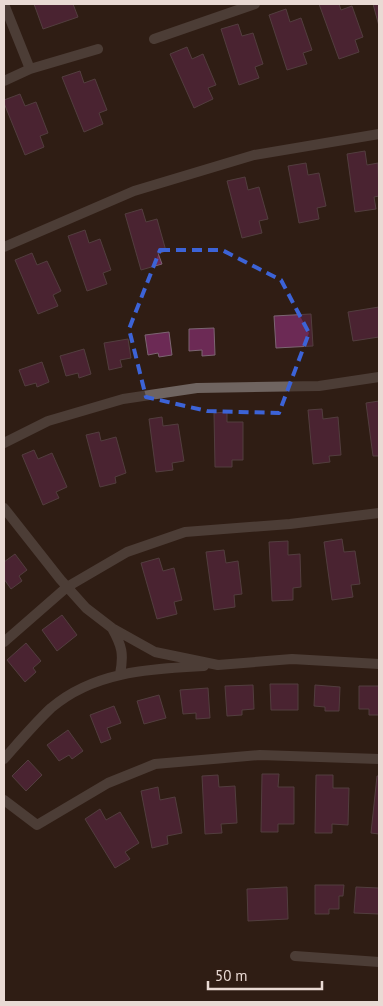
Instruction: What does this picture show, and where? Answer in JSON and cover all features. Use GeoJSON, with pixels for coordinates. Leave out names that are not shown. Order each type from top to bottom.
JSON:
{"type":"FeatureCollection","features":[{"type":"Feature","properties":{"kind":"street"},"geometry":{"type":"LineString","coordinates":[[4,4],[30,69]]}},
{"type":"Feature","properties":{"kind":"street"},"geometry":{"type":"LineString","coordinates":[[154,39],[227,8],[255,4]]}},
{"type":"Feature","properties":{"kind":"street"},"geometry":{"type":"LineString","coordinates":[[4,81],[30,69],[98,49]]}},
{"type":"Feature","properties":{"kind":"street"},"geometry":{"type":"LineString","coordinates":[[4,248],[134,191],[254,155],[379,134]]}},
{"type":"Feature","properties":{"kind":"street"},"geometry":{"type":"LineString","coordinates":[[4,443],[48,421],[123,400],[197,388],[319,386],[379,378]]}},
{"type":"Feature","properties":{"kind":"street"},"geometry":{"type":"LineString","coordinates":[[4,508],[67,587],[86,608],[112,628],[155,652],[218,665]]}},
{"type":"Feature","properties":{"kind":"street"},"geometry":{"type":"LineString","coordinates":[[4,642],[67,587],[127,552],[184,532],[290,524],[379,514]]}},
{"type":"Feature","properties":{"kind":"street"},"geometry":{"type":"LineString","coordinates":[[112,628],[122,646],[120,674]]}},
{"type":"Feature","properties":{"kind":"street"},"geometry":{"type":"LineString","coordinates":[[4,759],[52,708],[82,687],[120,674],[156,669],[292,659],[379,664]]}},
{"type":"Feature","properties":{"kind":"street"},"geometry":{"type":"LineString","coordinates":[[4,800],[38,826],[108,782],[155,764],[260,755],[379,759]]}},
{"type":"Feature","properties":{"kind":"street"},"geometry":{"type":"LineString","coordinates":[[295,956],[379,962]]}},
{"type":"Feature","properties":{"kind":"highlighted area"},"geometry":{"type":"Polygon","coordinates":[[[160,250],[222,250],[281,280],[309,333],[279,413],[207,411],[146,397],[129,329],[160,250]]]}},
{"type":"Feature","properties":{"kind":"building"},"geometry":{"type":"Polygon","coordinates":[[[34,4],[73,4],[78,17],[43,29],[34,4]]]}},
{"type":"Feature","properties":{"kind":"building"},"geometry":{"type":"Polygon","coordinates":[[[319,4],[339,4],[341,10],[352,6],[363,37],[355,40],[359,52],[339,59],[319,4]]]}},
{"type":"Feature","properties":{"kind":"building"},"geometry":{"type":"Polygon","coordinates":[[[373,4],[379,4],[379,26],[373,4]]]}},
{"type":"Feature","properties":{"kind":"building"},"geometry":{"type":"Polygon","coordinates":[[[286,9],[290,22],[301,18],[312,50],[303,53],[307,64],[287,70],[269,15],[286,9]]]}},
{"type":"Feature","properties":{"kind":"building"},"geometry":{"type":"Polygon","coordinates":[[[238,24],[242,36],[253,33],[263,64],[255,67],[259,78],[239,85],[221,29],[238,24]]]}},
{"type":"Feature","properties":{"kind":"building"},"geometry":{"type":"Polygon","coordinates":[[[187,47],[192,59],[203,54],[216,85],[208,88],[213,99],[194,108],[170,54],[187,47]]]}},
{"type":"Feature","properties":{"kind":"building"},"geometry":{"type":"Polygon","coordinates":[[[80,71],[84,83],[95,79],[107,110],[99,113],[103,124],[84,132],[62,77],[80,71]]]}},
{"type":"Feature","properties":{"kind":"building"},"geometry":{"type":"Polygon","coordinates":[[[20,94],[25,106],[36,102],[48,133],[40,136],[44,147],[25,155],[4,103],[4,100],[20,94]]]}},
{"type":"Feature","properties":{"kind":"building"},"geometry":{"type":"Polygon","coordinates":[[[365,151],[367,165],[378,163],[379,196],[374,197],[376,209],[355,212],[347,154],[365,151]]]}},
{"type":"Feature","properties":{"kind":"building"},"geometry":{"type":"Polygon","coordinates":[[[306,163],[308,175],[319,173],[326,206],[317,208],[319,219],[299,223],[288,166],[306,163]]]}},
{"type":"Feature","properties":{"kind":"building"},"geometry":{"type":"Polygon","coordinates":[[[245,177],[248,190],[259,187],[268,219],[259,221],[262,233],[242,238],[227,181],[245,177]]]}},
{"type":"Feature","properties":{"kind":"building"},"geometry":{"type":"Polygon","coordinates":[[[142,209],[146,222],[157,219],[166,251],[158,253],[162,264],[141,270],[125,214],[142,209]]]}},
{"type":"Feature","properties":{"kind":"building"},"geometry":{"type":"Polygon","coordinates":[[[85,230],[89,243],[100,239],[111,270],[103,273],[107,284],[87,291],[68,236],[85,230]]]}},
{"type":"Feature","properties":{"kind":"building"},"geometry":{"type":"Polygon","coordinates":[[[32,253],[37,265],[47,261],[61,291],[53,295],[58,306],[38,314],[15,260],[32,253]]]}},
{"type":"Feature","properties":{"kind":"building"},"geometry":{"type":"Polygon","coordinates":[[[379,307],[379,337],[353,341],[348,312],[379,307]]]}},
{"type":"Feature","properties":{"kind":"building"},"geometry":{"type":"Polygon","coordinates":[[[311,314],[313,346],[276,348],[274,316],[311,314]]]}},
{"type":"Feature","properties":{"kind":"building"},"geometry":{"type":"Polygon","coordinates":[[[214,328],[215,355],[202,356],[202,350],[189,351],[189,329],[214,328]]]}},
{"type":"Feature","properties":{"kind":"building"},"geometry":{"type":"Polygon","coordinates":[[[169,332],[172,355],[159,357],[158,353],[148,355],[145,335],[169,332]]]}},
{"type":"Feature","properties":{"kind":"building"},"geometry":{"type":"Polygon","coordinates":[[[128,339],[131,358],[120,360],[122,367],[109,370],[104,343],[128,339]]]}},
{"type":"Feature","properties":{"kind":"building"},"geometry":{"type":"Polygon","coordinates":[[[84,349],[91,374],[79,378],[78,373],[66,376],[60,356],[84,349]]]}},
{"type":"Feature","properties":{"kind":"building"},"geometry":{"type":"Polygon","coordinates":[[[42,362],[49,382],[37,387],[36,383],[25,386],[19,370],[42,362]]]}},
{"type":"Feature","properties":{"kind":"building"},"geometry":{"type":"Polygon","coordinates":[[[379,401],[379,456],[373,456],[366,403],[379,401]]]}},
{"type":"Feature","properties":{"kind":"building"},"geometry":{"type":"Polygon","coordinates":[[[322,409],[323,419],[338,417],[341,455],[329,456],[330,462],[313,464],[308,410],[322,409]]]}},
{"type":"Feature","properties":{"kind":"building"},"geometry":{"type":"Polygon","coordinates":[[[227,412],[227,422],[243,422],[243,460],[232,460],[232,467],[215,467],[214,413],[227,412]]]}},
{"type":"Feature","properties":{"kind":"building"},"geometry":{"type":"Polygon","coordinates":[[[162,417],[163,426],[178,424],[184,461],[172,463],[173,470],[156,472],[149,419],[162,417]]]}},
{"type":"Feature","properties":{"kind":"building"},"geometry":{"type":"Polygon","coordinates":[[[99,432],[101,441],[116,437],[126,473],[115,477],[116,483],[100,487],[86,435],[99,432]]]}},
{"type":"Feature","properties":{"kind":"building"},"geometry":{"type":"Polygon","coordinates":[[[34,450],[38,459],[52,453],[67,487],[56,492],[59,498],[43,505],[22,455],[34,450]]]}},
{"type":"Feature","properties":{"kind":"building"},"geometry":{"type":"Polygon","coordinates":[[[342,539],[344,552],[355,551],[360,584],[351,585],[353,597],[332,600],[324,542],[342,539]]]}},
{"type":"Feature","properties":{"kind":"building"},"geometry":{"type":"Polygon","coordinates":[[[288,541],[288,555],[300,554],[301,587],[293,588],[293,600],[272,601],[269,542],[288,541]]]}},
{"type":"Feature","properties":{"kind":"building"},"geometry":{"type":"Polygon","coordinates":[[[224,550],[226,563],[238,561],[242,594],[234,595],[235,607],[214,610],[206,552],[224,550]]]}},
{"type":"Feature","properties":{"kind":"building"},"geometry":{"type":"Polygon","coordinates":[[[15,554],[27,570],[19,576],[22,581],[11,589],[4,579],[4,562],[15,554]]]}},
{"type":"Feature","properties":{"kind":"building"},"geometry":{"type":"Polygon","coordinates":[[[159,558],[163,571],[174,568],[182,600],[174,602],[177,614],[157,619],[141,563],[159,558]]]}},
{"type":"Feature","properties":{"kind":"building"},"geometry":{"type":"Polygon","coordinates":[[[62,615],[77,635],[57,651],[42,630],[62,615]]]}},
{"type":"Feature","properties":{"kind":"building"},"geometry":{"type":"Polygon","coordinates":[[[26,643],[41,661],[33,668],[36,672],[25,682],[7,660],[26,643]]]}},
{"type":"Feature","properties":{"kind":"building"},"geometry":{"type":"Polygon","coordinates":[[[270,684],[298,684],[298,710],[271,710],[270,684]]]}},
{"type":"Feature","properties":{"kind":"building"},"geometry":{"type":"Polygon","coordinates":[[[253,685],[254,709],[242,710],[242,715],[227,716],[225,686],[253,685]]]}},
{"type":"Feature","properties":{"kind":"building"},"geometry":{"type":"Polygon","coordinates":[[[315,685],[340,687],[339,711],[325,711],[325,707],[314,706],[315,685]]]}},
{"type":"Feature","properties":{"kind":"building"},"geometry":{"type":"Polygon","coordinates":[[[359,686],[379,686],[379,715],[369,715],[369,709],[359,709],[359,686]]]}},
{"type":"Feature","properties":{"kind":"building"},"geometry":{"type":"Polygon","coordinates":[[[208,688],[210,718],[196,719],[196,713],[183,714],[180,690],[208,688]]]}},
{"type":"Feature","properties":{"kind":"building"},"geometry":{"type":"Polygon","coordinates":[[[159,695],[166,718],[144,724],[137,701],[159,695]]]}},
{"type":"Feature","properties":{"kind":"building"},"geometry":{"type":"Polygon","coordinates":[[[114,706],[121,723],[107,728],[111,739],[101,743],[90,715],[114,706]]]}},
{"type":"Feature","properties":{"kind":"building"},"geometry":{"type":"Polygon","coordinates":[[[68,730],[83,751],[72,759],[69,755],[59,761],[47,745],[68,730]]]}},
{"type":"Feature","properties":{"kind":"building"},"geometry":{"type":"Polygon","coordinates":[[[28,760],[42,775],[26,791],[12,776],[28,760]]]}},
{"type":"Feature","properties":{"kind":"building"},"geometry":{"type":"Polygon","coordinates":[[[262,774],[279,774],[278,787],[294,787],[294,824],[278,824],[278,832],[261,832],[262,774]]]}},
{"type":"Feature","properties":{"kind":"building"},"geometry":{"type":"Polygon","coordinates":[[[218,775],[219,787],[235,786],[237,823],[221,824],[222,833],[205,834],[202,776],[218,775]]]}},
{"type":"Feature","properties":{"kind":"building"},"geometry":{"type":"Polygon","coordinates":[[[316,775],[333,775],[333,788],[349,788],[348,825],[332,824],[332,833],[315,833],[316,775]]]}},
{"type":"Feature","properties":{"kind":"building"},"geometry":{"type":"Polygon","coordinates":[[[377,776],[379,776],[379,834],[371,833],[377,776]]]}},
{"type":"Feature","properties":{"kind":"building"},"geometry":{"type":"Polygon","coordinates":[[[158,787],[160,800],[175,797],[182,833],[167,836],[168,844],[152,848],[141,791],[158,787]]]}},
{"type":"Feature","properties":{"kind":"building"},"geometry":{"type":"Polygon","coordinates":[[[100,809],[106,820],[120,812],[139,843],[125,852],[130,859],[115,868],[85,819],[100,809]]]}},
{"type":"Feature","properties":{"kind":"building"},"geometry":{"type":"Polygon","coordinates":[[[315,885],[344,885],[343,896],[339,896],[339,909],[329,909],[329,914],[315,914],[315,885]]]}},
{"type":"Feature","properties":{"kind":"building"},"geometry":{"type":"Polygon","coordinates":[[[287,887],[288,919],[248,921],[247,889],[287,887]]]}},
{"type":"Feature","properties":{"kind":"building"},"geometry":{"type":"Polygon","coordinates":[[[356,887],[379,888],[379,914],[354,913],[356,887]]]}}]}
